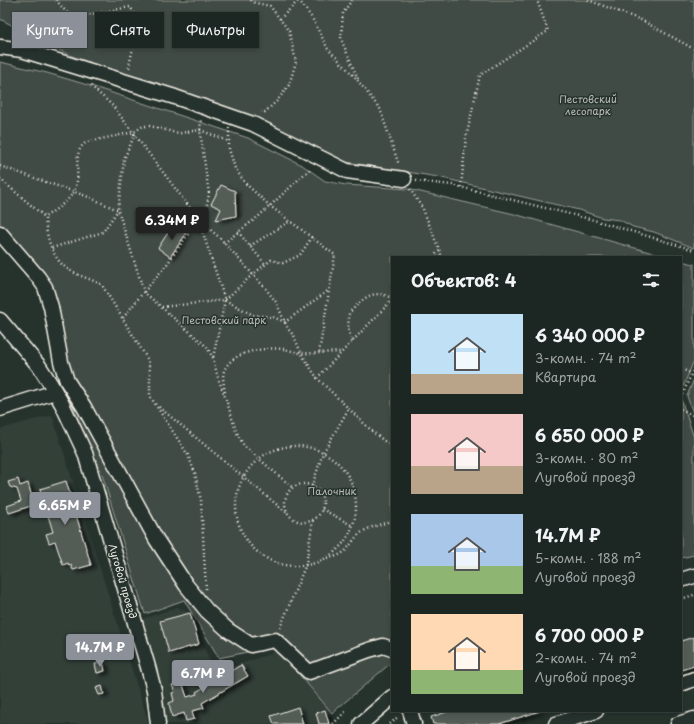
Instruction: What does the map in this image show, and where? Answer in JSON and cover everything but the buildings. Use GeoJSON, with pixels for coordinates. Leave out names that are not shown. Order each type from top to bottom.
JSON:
{"type":"FeatureCollection","features":[{"type":"Feature","properties":{"kind":"street"},"geometry":{"type":"LineString","coordinates":[[0,47],[22,50],[253,124],[347,171],[404,179]]}},
{"type":"Feature","properties":{"kind":"street"},"geometry":{"type":"LineString","coordinates":[[0,233],[45,287],[51,307],[60,362],[67,381],[84,407],[156,539],[186,585],[207,611],[228,630],[251,645],[275,640],[308,672],[383,646],[391,649]]}},
{"type":"Feature","properties":{"kind":"street","name":"Луговой проезд"},"geometry":{"type":"LineString","coordinates":[[0,320],[39,366],[55,392],[85,453],[148,667],[154,690],[158,724]]}},
{"type":"Feature","properties":{"kind":"street"},"geometry":{"type":"LineString","coordinates":[[0,409],[55,392]]}},
{"type":"Feature","properties":{"kind":"street"},"geometry":{"type":"LineString","coordinates":[[682,580],[694,576]]}},
{"type":"Feature","properties":{"kind":"street"},"geometry":{"type":"LineString","coordinates":[[682,684],[694,679]]}},
{"type":"Feature","properties":{"kind":"street"},"geometry":{"type":"LineString","coordinates":[[362,724],[391,698]]}},
{"type":"Feature","properties":{"kind":"street"},"geometry":{"type":"LineString","coordinates":[[410,712],[414,724]]}},
{"type":"Feature","properties":{"kind":"street"},"geometry":{"type":"LineString","coordinates":[[556,724],[582,720],[594,712]]}},
{"type":"Feature","properties":{"kind":"street"},"geometry":{"type":"LineString","coordinates":[[678,724],[694,719]]}},
{"type":"Feature","properties":{"kind":"path"},"geometry":{"type":"LineString","coordinates":[[56,0],[68,14],[86,15],[130,7],[138,20],[129,63],[129,76]]}},
{"type":"Feature","properties":{"kind":"path"},"geometry":{"type":"LineString","coordinates":[[251,0],[252,2],[270,6],[289,31],[296,62],[289,85],[277,101],[265,112],[257,112]]}},
{"type":"Feature","properties":{"kind":"path"},"geometry":{"type":"LineString","coordinates":[[280,19],[299,0],[312,18],[328,49],[359,82],[380,109],[404,179],[423,209],[442,256]]}},
{"type":"Feature","properties":{"kind":"path"},"geometry":{"type":"LineString","coordinates":[[352,0],[343,13],[341,39],[359,82]]}},
{"type":"Feature","properties":{"kind":"path"},"geometry":{"type":"LineString","coordinates":[[461,187],[466,138],[480,75],[548,30],[537,0]]}},
{"type":"Feature","properties":{"kind":"path"},"geometry":{"type":"LineString","coordinates":[[588,0],[641,20],[694,49]]}},
{"type":"Feature","properties":{"kind":"path"},"geometry":{"type":"LineString","coordinates":[[90,85],[113,106],[199,220],[224,243],[266,289],[276,302],[288,329],[294,336],[301,353],[317,378],[374,433],[391,446]]}},
{"type":"Feature","properties":{"kind":"path"},"geometry":{"type":"LineString","coordinates":[[123,318],[167,264],[206,209],[209,194],[200,130],[202,107]]}},
{"type":"Feature","properties":{"kind":"path"},"geometry":{"type":"LineString","coordinates":[[231,117],[228,132],[228,149],[234,168],[245,183],[270,206],[335,254],[319,353]]}},
{"type":"Feature","properties":{"kind":"path"},"geometry":{"type":"LineString","coordinates":[[46,217],[60,206],[73,192],[76,186],[79,151],[83,144],[92,140],[134,133],[143,126],[150,126],[181,133],[200,130],[228,141]]}},
{"type":"Feature","properties":{"kind":"path"},"geometry":{"type":"LineString","coordinates":[[134,133],[124,159],[118,210],[143,293],[203,343],[210,352],[236,431],[244,446],[258,460],[292,487]]}},
{"type":"Feature","properties":{"kind":"path"},"geometry":{"type":"LineString","coordinates":[[224,243],[270,206],[321,159]]}},
{"type":"Feature","properties":{"kind":"path"},"geometry":{"type":"LineString","coordinates":[[0,166],[118,210]]}},
{"type":"Feature","properties":{"kind":"path"},"geometry":{"type":"LineString","coordinates":[[0,179],[46,217]]}},
{"type":"Feature","properties":{"kind":"path"},"geometry":{"type":"LineString","coordinates":[[404,179],[461,187],[594,220],[694,250]]}},
{"type":"Feature","properties":{"kind":"path"},"geometry":{"type":"LineString","coordinates":[[52,248],[103,232],[118,210]]}},
{"type":"Feature","properties":{"kind":"path"},"geometry":{"type":"LineString","coordinates":[[46,217],[46,228],[52,248],[60,262],[69,270],[102,285],[148,360],[150,371],[150,396],[188,456],[195,473],[202,501],[207,611]]}},
{"type":"Feature","properties":{"kind":"path"},"geometry":{"type":"LineString","coordinates":[[199,220],[225,300],[213,358]]}},
{"type":"Feature","properties":{"kind":"path"},"geometry":{"type":"LineString","coordinates":[[250,246],[290,221]]}},
{"type":"Feature","properties":{"kind":"path"},"geometry":{"type":"LineString","coordinates":[[238,232],[266,265]]}},
{"type":"Feature","properties":{"kind":"path"},"geometry":{"type":"LineString","coordinates":[[225,300],[271,260],[283,263],[300,255],[312,237]]}},
{"type":"Feature","properties":{"kind":"path"},"geometry":{"type":"LineString","coordinates":[[434,256],[440,251]]}},
{"type":"Feature","properties":{"kind":"path"},"geometry":{"type":"LineString","coordinates":[[286,322],[329,290]]}},
{"type":"Feature","properties":{"kind":"path"},"geometry":{"type":"LineString","coordinates":[[352,342],[348,329],[349,313],[369,295],[380,295],[391,299]]}},
{"type":"Feature","properties":{"kind":"path"},"geometry":{"type":"LineString","coordinates":[[161,307],[225,300],[253,315],[278,318],[286,322]]}},
{"type":"Feature","properties":{"kind":"path"},"geometry":{"type":"LineString","coordinates":[[317,378],[391,300]]}},
{"type":"Feature","properties":{"kind":"path"},"geometry":{"type":"LineString","coordinates":[[226,399],[223,380],[224,372],[228,364],[235,358],[251,351],[283,349],[301,353],[342,352]]}},
{"type":"Feature","properties":{"kind":"path"},"geometry":{"type":"LineString","coordinates":[[682,396],[694,368]]}},
{"type":"Feature","properties":{"kind":"path"},"geometry":{"type":"LineString","coordinates":[[682,369],[691,373]]}},
{"type":"Feature","properties":{"kind":"path"},"geometry":{"type":"LineString","coordinates":[[156,405],[288,514],[297,521],[303,522],[316,518],[322,509],[322,496],[318,490],[312,486],[298,484],[292,487],[284,501],[288,514]]}},
{"type":"Feature","properties":{"kind":"path"},"geometry":{"type":"LineString","coordinates":[[312,486],[323,453],[349,408]]}},
{"type":"Feature","properties":{"kind":"path"},"geometry":{"type":"LineString","coordinates":[[682,410],[694,416]]}},
{"type":"Feature","properties":{"kind":"path"},"geometry":{"type":"LineString","coordinates":[[327,558],[342,544],[353,526],[355,514],[354,493],[347,474],[332,458],[312,448],[291,446],[271,451],[254,463],[244,477],[236,496],[237,517],[244,537],[257,552],[266,559],[286,566],[306,564],[333,557],[345,552],[364,531],[391,520]]}},
{"type":"Feature","properties":{"kind":"path"},"geometry":{"type":"LineString","coordinates":[[322,509],[353,526]]}},
{"type":"Feature","properties":{"kind":"path"},"geometry":{"type":"LineString","coordinates":[[275,640],[306,564],[313,520]]}},
{"type":"Feature","properties":{"kind":"path"},"geometry":{"type":"LineString","coordinates":[[682,599],[694,595]]}},
{"type":"Feature","properties":{"kind":"path"},"geometry":{"type":"LineString","coordinates":[[334,724],[347,710]]}},
{"type":"Feature","properties":{"kind":"shaded area"},"geometry":{"type":"Polygon","coordinates":[[[52,415],[149,724],[0,724],[0,429],[52,415]]]}},
{"type":"Feature","properties":{"kind":"shaded area"},"geometry":{"type":"Polygon","coordinates":[[[177,607],[190,613],[215,673],[278,651],[332,713],[322,724],[166,724],[162,688],[143,619],[177,607]]]}},
{"type":"Feature","properties":{"kind":"green space","name":"Пестовский лесопарк"},"geometry":{"type":"Polygon","coordinates":[[[0,0],[694,0],[694,248],[654,232],[633,227],[620,220],[603,218],[579,210],[438,177],[346,162],[67,54],[56,48],[87,48],[87,12],[12,12],[12,25],[0,19],[0,0]]]}},
{"type":"Feature","properties":{"kind":"green space","name":"Пестовский парк"},"geometry":{"type":"Polygon","coordinates":[[[0,62],[47,73],[91,86],[248,138],[302,165],[325,181],[346,185],[408,189],[514,214],[663,256],[391,256],[391,663],[332,713],[275,646],[219,658],[184,600],[145,614],[101,471],[62,381],[52,307],[0,229],[0,62]]]}},
{"type":"Feature","properties":{"kind":"green space"},"geometry":{"type":"Polygon","coordinates":[[[682,261],[694,264],[694,360],[682,390],[682,261]]]}},
{"type":"Feature","properties":{"kind":"green space"},"geometry":{"type":"Polygon","coordinates":[[[694,379],[694,416],[687,396],[694,379]]]}},
{"type":"Feature","properties":{"kind":"green space"},"geometry":{"type":"Polygon","coordinates":[[[682,402],[694,438],[694,555],[682,558],[682,402]]]}},
{"type":"Feature","properties":{"kind":"park label","name":"Палочник"},"geometry":{"type":"Point","coordinates":[332,491]}}]}
